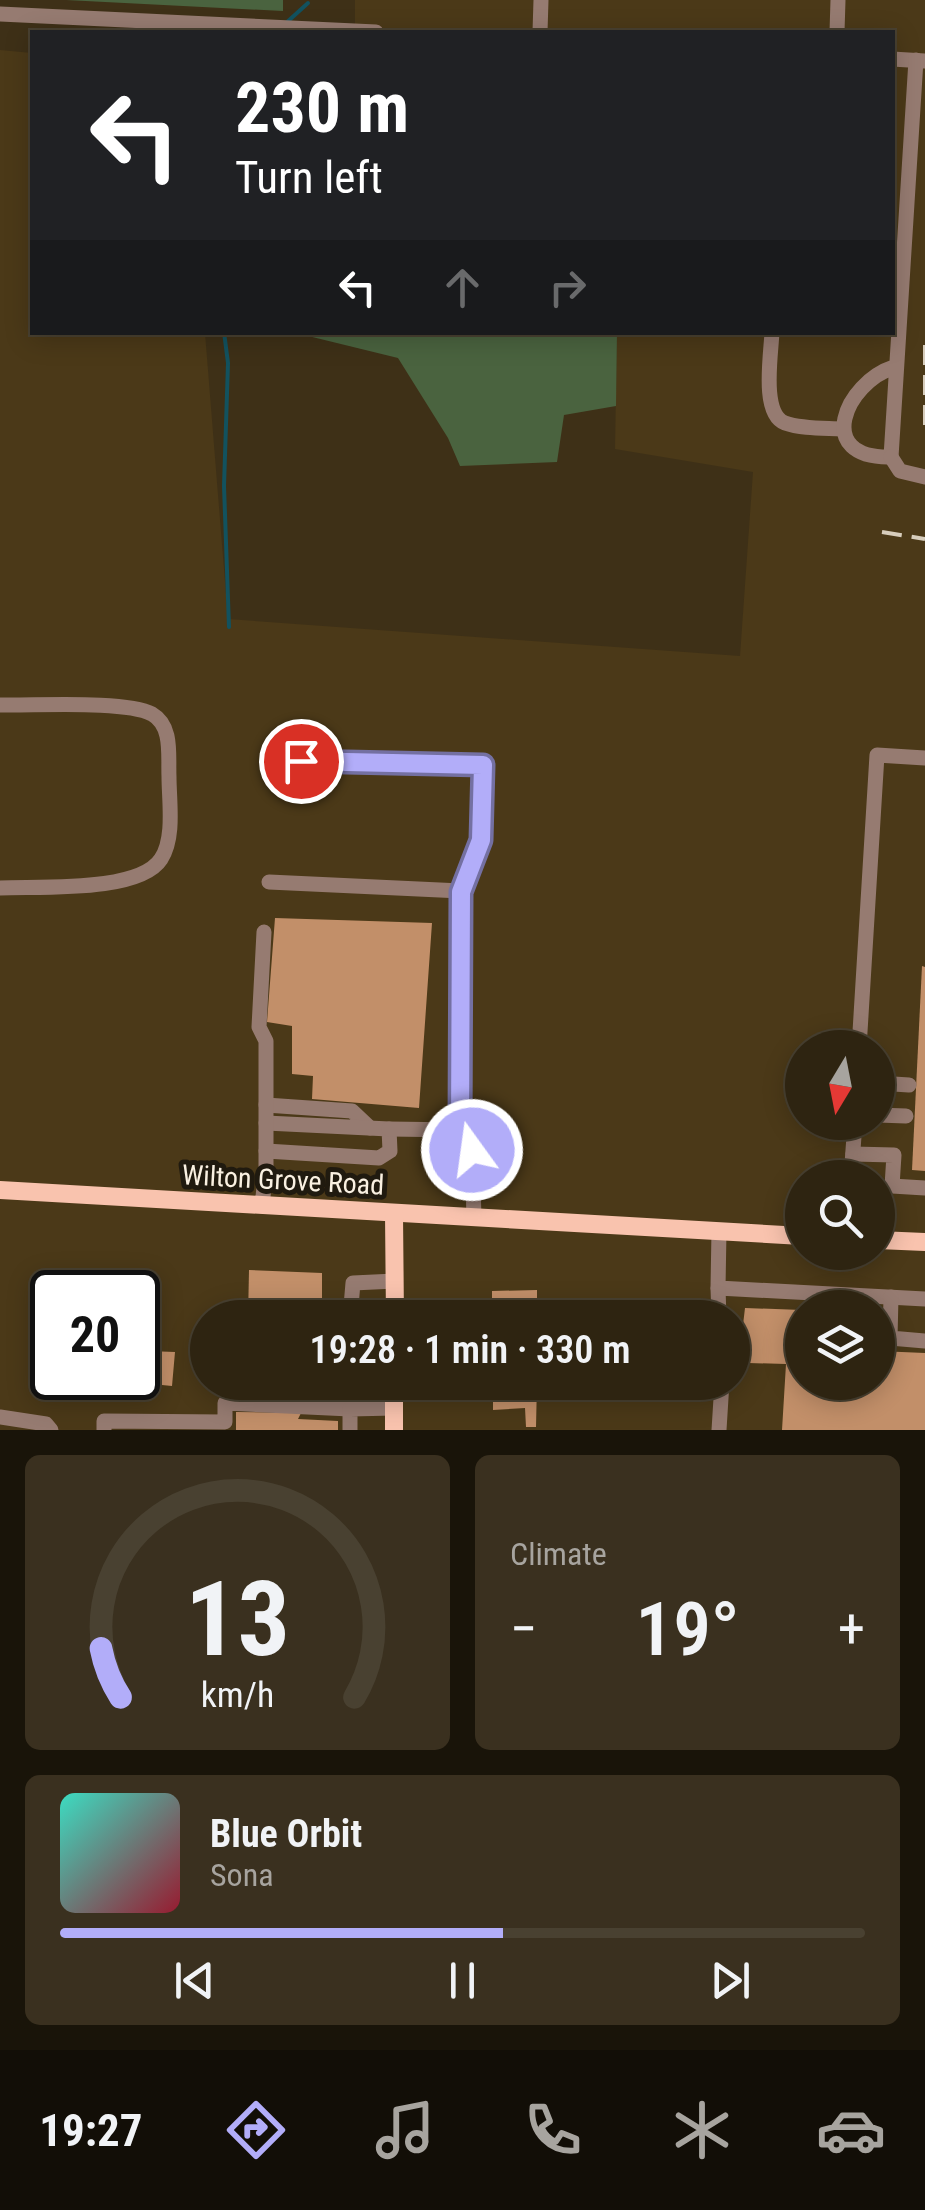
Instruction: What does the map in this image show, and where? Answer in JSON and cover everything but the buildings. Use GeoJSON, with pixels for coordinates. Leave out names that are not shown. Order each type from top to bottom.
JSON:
{"type":"FeatureCollection","features":[{"type":"Feature","properties":{"kind":"main road","name":"Wilton Grove Road"},"geometry":{"type":"LineString","coordinates":[[0,1190],[785,1235]]}},
{"type":"Feature","properties":{"kind":"main road"},"geometry":{"type":"LineString","coordinates":[[394,1214],[394,1300]]}},
{"type":"Feature","properties":{"kind":"main road"},"geometry":{"type":"LineString","coordinates":[[895,1241],[925,1242]]}},
{"type":"Feature","properties":{"kind":"main road"},"geometry":{"type":"LineString","coordinates":[[394,1400],[394,1430]]}},
{"type":"Feature","properties":{"kind":"street"},"geometry":{"type":"LineString","coordinates":[[119,20],[120,0]]}},
{"type":"Feature","properties":{"kind":"street"},"geometry":{"type":"LineString","coordinates":[[540,30],[541,0]]}},
{"type":"Feature","properties":{"kind":"street"},"geometry":{"type":"LineString","coordinates":[[836,30],[838,0]]}},
{"type":"Feature","properties":{"kind":"street"},"geometry":{"type":"LineString","coordinates":[[0,14],[333,30]]}},
{"type":"Feature","properties":{"kind":"street"},"geometry":{"type":"LineString","coordinates":[[895,59],[920,61],[920,114],[894,367],[891,457],[900,471],[925,477]]}},
{"type":"Feature","properties":{"kind":"street"},"geometry":{"type":"LineString","coordinates":[[772,335],[770,402],[774,416],[796,425],[842,429]]}},
{"type":"Feature","properties":{"kind":"street"},"geometry":{"type":"LineString","coordinates":[[891,457],[859,453],[842,429],[862,387],[875,374],[894,367]]}},
{"type":"Feature","properties":{"kind":"street"},"geometry":{"type":"LineString","coordinates":[[0,705],[117,707],[156,716],[165,726],[168,748],[169,833],[163,857],[152,869],[138,875],[112,883],[0,888]]}},
{"type":"Feature","properties":{"kind":"street"},"geometry":{"type":"LineString","coordinates":[[860,1030],[877,755],[925,758]]}},
{"type":"Feature","properties":{"kind":"street"},"geometry":{"type":"LineString","coordinates":[[301,761],[483,765],[481,840],[461,892],[460,1130],[472,1150],[474,1218]]}},
{"type":"Feature","properties":{"kind":"street"},"geometry":{"type":"LineString","coordinates":[[269,882],[461,892]]}},
{"type":"Feature","properties":{"kind":"street"},"geometry":{"type":"LineString","coordinates":[[262,1206],[266,1041],[259,1027],[264,932]]}},
{"type":"Feature","properties":{"kind":"street"},"geometry":{"type":"LineString","coordinates":[[895,1084],[909,1085]]}},
{"type":"Feature","properties":{"kind":"street"},"geometry":{"type":"LineString","coordinates":[[266,1105],[352,1111],[370,1128]]}},
{"type":"Feature","properties":{"kind":"street"},"geometry":{"type":"LineString","coordinates":[[895,1116],[906,1116]]}},
{"type":"Feature","properties":{"kind":"street"},"geometry":{"type":"LineString","coordinates":[[266,1123],[460,1130]]}},
{"type":"Feature","properties":{"kind":"street"},"geometry":{"type":"LineString","coordinates":[[266,1152],[380,1158],[390,1151],[390,1129]]}},
{"type":"Feature","properties":{"kind":"street"},"geometry":{"type":"LineString","coordinates":[[852,1160],[854,1140]]}},
{"type":"Feature","properties":{"kind":"street"},"geometry":{"type":"LineString","coordinates":[[853,1154],[894,1155],[892,1186],[925,1188]]}},
{"type":"Feature","properties":{"kind":"street"},"geometry":{"type":"LineString","coordinates":[[718,1300],[719,1231]]}},
{"type":"Feature","properties":{"kind":"street"},"geometry":{"type":"LineString","coordinates":[[352,1300],[353,1282],[395,1281]]}},
{"type":"Feature","properties":{"kind":"street"},"geometry":{"type":"LineString","coordinates":[[718,1288],[785,1292]]}},
{"type":"Feature","properties":{"kind":"street"},"geometry":{"type":"LineString","coordinates":[[895,1297],[925,1298]]}},
{"type":"Feature","properties":{"kind":"street"},"geometry":{"type":"LineString","coordinates":[[895,1338],[925,1340]]}},
{"type":"Feature","properties":{"kind":"street"},"geometry":{"type":"LineString","coordinates":[[720,1430],[721,1400]]}},
{"type":"Feature","properties":{"kind":"street"},"geometry":{"type":"LineString","coordinates":[[104,1430],[104,1421],[225,1422],[225,1403],[394,1408]]}},
{"type":"Feature","properties":{"kind":"street"},"geometry":{"type":"LineString","coordinates":[[350,1409],[350,1430]]}},
{"type":"Feature","properties":{"kind":"street"},"geometry":{"type":"LineString","coordinates":[[0,1417],[46,1424],[51,1430]]}},
{"type":"Feature","properties":{"kind":"shaded area"},"geometry":{"type":"Polygon","coordinates":[[[355,0],[925,0],[925,1430],[0,1430],[0,50],[30,53],[30,335],[205,335],[228,619],[740,656],[753,472],[615,449],[617,335],[895,335],[895,30],[355,30],[355,0]]]}},
{"type":"Feature","properties":{"kind":"green space"},"geometry":{"type":"Polygon","coordinates":[[[66,0],[283,0],[283,11],[66,0]]]}},
{"type":"Feature","properties":{"kind":"green space"},"geometry":{"type":"Polygon","coordinates":[[[304,335],[617,335],[616,406],[564,415],[557,462],[460,466],[448,438],[398,358],[304,335]]]}},
{"type":"Feature","properties":{"kind":"waterway"},"geometry":{"type":"LineString","coordinates":[[286,23],[308,3]]}},
{"type":"Feature","properties":{"kind":"waterway"},"geometry":{"type":"LineString","coordinates":[[224,335],[228,363],[224,486],[229,627]]}},
{"type":"Feature","properties":{"kind":"railway"},"geometry":{"type":"LineString","coordinates":[[925,345],[925,425]]}},
{"type":"Feature","properties":{"kind":"railway"},"geometry":{"type":"LineString","coordinates":[[882,532],[925,539]]}},
{"type":"Feature","properties":{"kind":"route"},"geometry":{"type":"LineString","coordinates":[[301,761],[483,765],[481,840],[461,892],[460,1130],[472,1150]]}}]}
